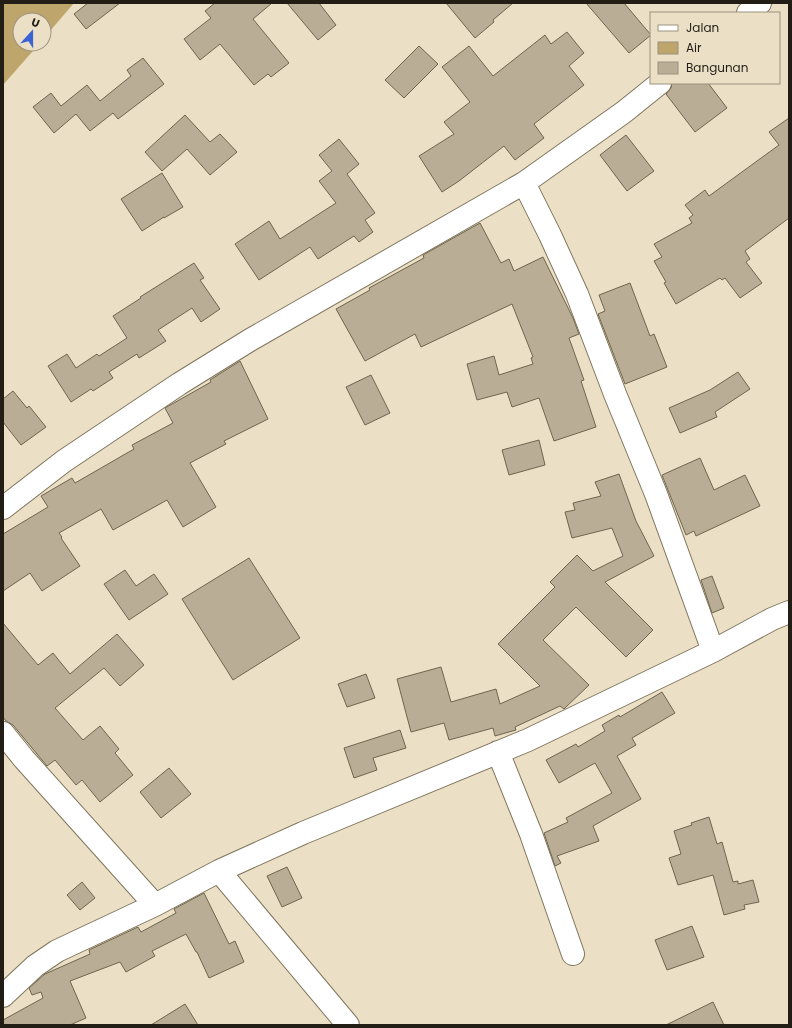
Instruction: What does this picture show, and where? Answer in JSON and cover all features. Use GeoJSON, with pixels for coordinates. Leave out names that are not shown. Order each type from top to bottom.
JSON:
{"type":"FeatureCollection","features":[{"type":"Feature","properties":{"kind":"street"},"geometry":{"type":"LineString","coordinates":[[749,12],[760,3]]}},
{"type":"Feature","properties":{"kind":"street"},"geometry":{"type":"LineString","coordinates":[[3,508],[64,461],[179,384],[244,344],[524,183],[624,112],[659,84]]}},
{"type":"Feature","properties":{"kind":"street"},"geometry":{"type":"LineString","coordinates":[[524,183],[577,294],[615,394],[656,494],[713,651]]}},
{"type":"Feature","properties":{"kind":"street"},"geometry":{"type":"LineString","coordinates":[[3,996],[35,966],[56,951],[303,833],[528,740],[713,651],[789,612]]}},
{"type":"Feature","properties":{"kind":"street"},"geometry":{"type":"LineString","coordinates":[[3,733],[24,759],[155,905]]}},
{"type":"Feature","properties":{"kind":"street"},"geometry":{"type":"LineString","coordinates":[[498,752],[531,834],[573,954]]}},
{"type":"Feature","properties":{"kind":"street"},"geometry":{"type":"LineString","coordinates":[[219,872],[348,1025]]}},
{"type":"Feature","properties":{"kind":"water"},"geometry":{"type":"Polygon","coordinates":[[[3,3],[74,3],[52,29],[52,12],[12,12],[12,52],[32,52],[3,85],[3,3]]]}},
{"type":"Feature","properties":{"kind":"building"},"geometry":{"type":"Polygon","coordinates":[[[88,3],[120,3],[86,29],[74,14],[88,3]]]}},
{"type":"Feature","properties":{"kind":"building"},"geometry":{"type":"Polygon","coordinates":[[[215,3],[272,3],[253,19],[289,63],[271,77],[268,74],[254,85],[220,44],[200,60],[184,39],[211,18],[205,11],[215,3]]]}},
{"type":"Feature","properties":{"kind":"building"},"geometry":{"type":"Polygon","coordinates":[[[287,3],[319,3],[336,25],[318,40],[287,3]]]}},
{"type":"Feature","properties":{"kind":"building"},"geometry":{"type":"Polygon","coordinates":[[[446,3],[513,3],[475,38],[446,3]]]}},
{"type":"Feature","properties":{"kind":"building"},"geometry":{"type":"Polygon","coordinates":[[[586,3],[624,3],[650,34],[650,36],[629,53],[586,3]]]}},
{"type":"Feature","properties":{"kind":"building"},"geometry":{"type":"Polygon","coordinates":[[[567,32],[584,53],[569,66],[584,85],[534,124],[544,138],[515,160],[504,146],[459,181],[442,192],[419,156],[454,134],[444,122],[470,102],[442,67],[469,46],[493,76],[545,35],[551,44],[567,32]]]}},
{"type":"Feature","properties":{"kind":"building"},"geometry":{"type":"Polygon","coordinates":[[[419,46],[438,64],[404,98],[385,80],[419,46]]]}},
{"type":"Feature","properties":{"kind":"building"},"geometry":{"type":"Polygon","coordinates":[[[143,58],[164,84],[118,119],[113,113],[90,131],[76,114],[54,133],[33,107],[51,93],[61,106],[87,85],[100,101],[131,76],[127,70],[143,58]]]}},
{"type":"Feature","properties":{"kind":"building"},"geometry":{"type":"Polygon","coordinates":[[[672,84],[709,84],[727,108],[695,132],[666,94],[671,88],[672,84]]]}},
{"type":"Feature","properties":{"kind":"building"},"geometry":{"type":"Polygon","coordinates":[[[185,115],[210,142],[220,134],[237,152],[210,175],[187,149],[162,171],[145,152],[185,115]]]}},
{"type":"Feature","properties":{"kind":"building"},"geometry":{"type":"Polygon","coordinates":[[[789,118],[789,218],[745,251],[750,259],[746,262],[762,283],[740,298],[725,278],[722,280],[720,278],[676,304],[654,261],[662,257],[654,244],[692,223],[689,218],[693,215],[685,205],[705,190],[709,196],[779,145],[769,132],[789,118]]]}},
{"type":"Feature","properties":{"kind":"building"},"geometry":{"type":"Polygon","coordinates":[[[626,135],[654,171],[627,191],[600,155],[626,135]]]}},
{"type":"Feature","properties":{"kind":"building"},"geometry":{"type":"Polygon","coordinates":[[[339,139],[359,164],[347,174],[375,213],[365,220],[373,232],[359,242],[354,236],[318,259],[310,247],[259,280],[235,244],[269,221],[280,239],[336,203],[319,181],[332,171],[319,155],[339,139]]]}},
{"type":"Feature","properties":{"kind":"building"},"geometry":{"type":"Polygon","coordinates":[[[162,173],[183,207],[142,231],[121,199],[162,173]]]}},
{"type":"Feature","properties":{"kind":"building"},"geometry":{"type":"Polygon","coordinates":[[[480,223],[501,263],[509,259],[514,271],[543,257],[573,318],[579,334],[569,338],[584,380],[581,381],[596,427],[554,441],[539,398],[512,407],[507,392],[477,400],[467,364],[494,356],[499,375],[533,364],[531,358],[533,357],[512,304],[421,347],[415,334],[365,361],[336,309],[370,290],[369,288],[424,258],[423,255],[480,223]]]}},
{"type":"Feature","properties":{"kind":"building"},"geometry":{"type":"Polygon","coordinates":[[[194,263],[204,278],[200,280],[220,309],[201,322],[192,308],[158,330],[166,341],[139,358],[137,354],[109,372],[113,378],[93,391],[91,389],[71,402],[48,366],[67,354],[76,368],[97,354],[99,356],[127,338],[113,316],[194,263]]]}},
{"type":"Feature","properties":{"kind":"building"},"geometry":{"type":"Polygon","coordinates":[[[630,283],[650,336],[654,334],[667,367],[625,384],[598,314],[605,311],[599,295],[630,283]]]}},
{"type":"Feature","properties":{"kind":"building"},"geometry":{"type":"Polygon","coordinates":[[[240,361],[268,419],[224,441],[226,444],[190,463],[216,507],[183,527],[167,500],[113,530],[101,509],[59,533],[80,566],[42,591],[30,573],[3,591],[3,534],[48,507],[41,496],[72,478],[75,483],[134,449],[132,445],[173,423],[165,408],[211,382],[210,380],[240,361]]]}},
{"type":"Feature","properties":{"kind":"building"},"geometry":{"type":"Polygon","coordinates":[[[738,372],[750,389],[715,412],[717,417],[680,433],[669,408],[710,390],[738,372]]]}},
{"type":"Feature","properties":{"kind":"building"},"geometry":{"type":"Polygon","coordinates":[[[371,375],[390,413],[365,425],[346,387],[371,375]]]}},
{"type":"Feature","properties":{"kind":"building"},"geometry":{"type":"Polygon","coordinates":[[[13,391],[27,408],[29,406],[46,427],[21,445],[3,422],[3,399],[13,391]]]}},
{"type":"Feature","properties":{"kind":"building"},"geometry":{"type":"Polygon","coordinates":[[[539,440],[545,465],[509,475],[502,450],[539,440]]]}},
{"type":"Feature","properties":{"kind":"building"},"geometry":{"type":"Polygon","coordinates":[[[700,458],[714,490],[745,475],[760,506],[696,536],[694,531],[686,535],[662,475],[700,458]]]}},
{"type":"Feature","properties":{"kind":"building"},"geometry":{"type":"Polygon","coordinates":[[[619,474],[636,521],[654,556],[605,582],[653,630],[626,657],[576,607],[543,640],[589,685],[564,709],[560,706],[515,727],[516,730],[495,736],[493,728],[449,740],[444,723],[411,732],[397,679],[441,667],[451,702],[496,689],[500,704],[540,686],[498,644],[555,587],[550,582],[577,555],[593,571],[623,556],[612,528],[572,538],[565,512],[575,510],[573,503],[601,496],[595,482],[619,474]]]}},
{"type":"Feature","properties":{"kind":"building"},"geometry":{"type":"Polygon","coordinates":[[[249,558],[300,638],[233,680],[182,599],[249,558]]]}},
{"type":"Feature","properties":{"kind":"building"},"geometry":{"type":"Polygon","coordinates":[[[125,570],[136,586],[154,574],[168,594],[129,620],[104,584],[125,570]]]}},
{"type":"Feature","properties":{"kind":"building"},"geometry":{"type":"Polygon","coordinates":[[[712,576],[724,608],[712,613],[701,580],[712,576]]]}},
{"type":"Feature","properties":{"kind":"building"},"geometry":{"type":"Polygon","coordinates":[[[3,623],[38,665],[53,653],[70,674],[117,634],[144,665],[120,686],[104,668],[55,708],[83,740],[100,726],[119,749],[115,753],[133,775],[100,802],[82,780],[76,785],[55,760],[47,766],[13,725],[6,721],[3,717],[3,623]]]}},
{"type":"Feature","properties":{"kind":"building"},"geometry":{"type":"Polygon","coordinates":[[[366,674],[375,698],[347,707],[338,684],[366,674]]]}},
{"type":"Feature","properties":{"kind":"building"},"geometry":{"type":"Polygon","coordinates":[[[662,692],[675,713],[632,738],[636,745],[617,756],[641,799],[593,826],[599,841],[557,856],[561,863],[555,866],[544,833],[568,822],[566,818],[612,793],[595,763],[559,783],[546,760],[576,744],[578,747],[605,731],[602,725],[619,715],[620,717],[662,692]]]}},
{"type":"Feature","properties":{"kind":"building"},"geometry":{"type":"Polygon","coordinates":[[[400,730],[406,748],[373,758],[377,770],[354,778],[344,748],[400,730]]]}},
{"type":"Feature","properties":{"kind":"building"},"geometry":{"type":"Polygon","coordinates":[[[169,768],[191,794],[161,818],[140,792],[169,768]]]}},
{"type":"Feature","properties":{"kind":"building"},"geometry":{"type":"Polygon","coordinates":[[[709,817],[717,844],[722,842],[733,882],[738,881],[738,884],[753,880],[759,902],[744,905],[745,909],[724,915],[713,875],[678,885],[669,858],[681,854],[674,831],[709,817]]]}},
{"type":"Feature","properties":{"kind":"building"},"geometry":{"type":"Polygon","coordinates":[[[287,867],[302,898],[282,907],[267,876],[287,867]]]}},
{"type":"Feature","properties":{"kind":"building"},"geometry":{"type":"Polygon","coordinates":[[[82,882],[95,898],[80,910],[67,895],[82,882]]]}},
{"type":"Feature","properties":{"kind":"building"},"geometry":{"type":"Polygon","coordinates":[[[204,893],[229,944],[235,941],[244,962],[209,978],[197,952],[186,934],[152,951],[155,956],[126,972],[120,962],[70,981],[86,1018],[70,1025],[3,1025],[3,1020],[43,998],[41,992],[32,995],[29,988],[45,974],[90,954],[89,950],[138,927],[141,932],[176,913],[174,909],[204,893]]]}},
{"type":"Feature","properties":{"kind":"building"},"geometry":{"type":"Polygon","coordinates":[[[692,926],[704,957],[667,970],[655,940],[692,926]]]}},
{"type":"Feature","properties":{"kind":"building"},"geometry":{"type":"Polygon","coordinates":[[[713,1002],[724,1025],[666,1025],[713,1002]]]}},
{"type":"Feature","properties":{"kind":"building"},"geometry":{"type":"Polygon","coordinates":[[[185,1004],[198,1025],[151,1025],[185,1004]]]}}]}
